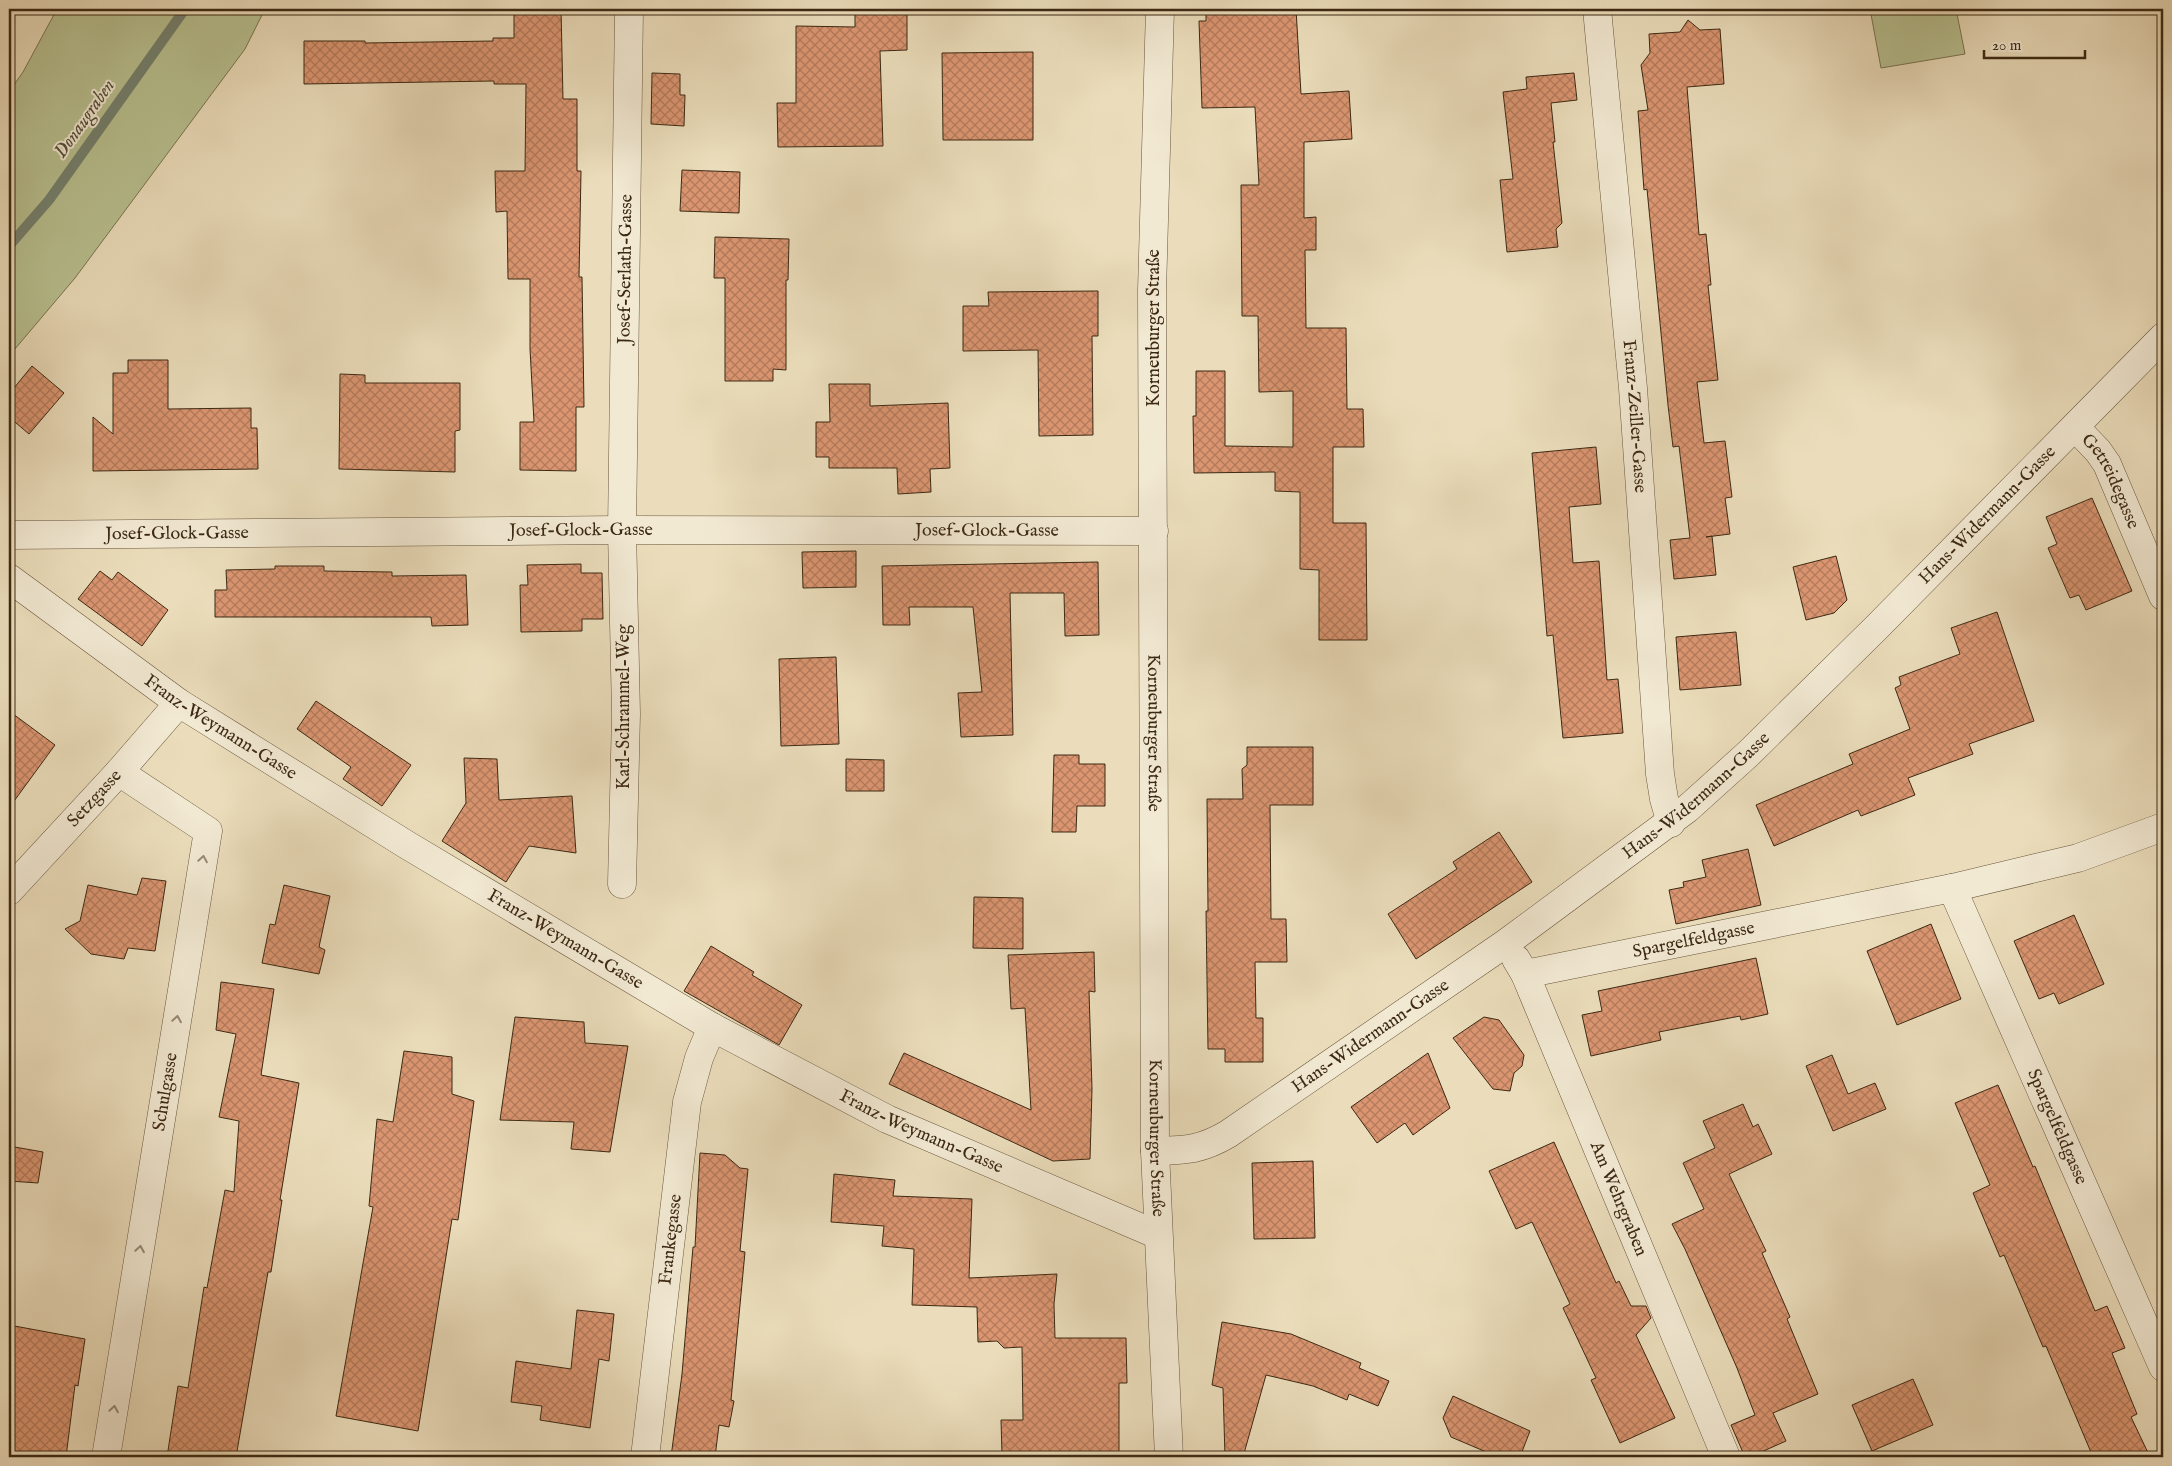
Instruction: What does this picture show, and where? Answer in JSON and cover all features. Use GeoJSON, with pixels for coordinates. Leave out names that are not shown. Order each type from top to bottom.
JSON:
{"type":"FeatureCollection","features":[{"type":"Feature","properties":{"kind":"street","name":"Josef-Serlath-Gasse"},"geometry":{"type":"LineString","coordinates":[[622,530],[629,9]]}},
{"type":"Feature","properties":{"kind":"street","name":"Korneuburger Straße"},"geometry":{"type":"LineString","coordinates":[[1160,9],[1152,291],[1155,1152],[1169,1457]]}},
{"type":"Feature","properties":{"kind":"street","name":"Franz-Zeiller-Gasse"},"geometry":{"type":"LineString","coordinates":[[1597,9],[1634,388],[1660,774],[1664,799],[1671,822]]}},
{"type":"Feature","properties":{"kind":"street","name":"Hans-Widermann-Gasse"},"geometry":{"type":"LineString","coordinates":[[1155,1152],[1192,1150],[1211,1144],[1506,943],[1671,822],[1782,721],[2163,337]]}},
{"type":"Feature","properties":{"kind":"street","name":"Getreidegasse"},"geometry":{"type":"LineString","coordinates":[[2075,427],[2098,451],[2107,464],[2163,596]]}},
{"type":"Feature","properties":{"kind":"street","name":"Josef-Glock-Gasse"},"geometry":{"type":"LineString","coordinates":[[9,535],[622,530],[1154,531]]}},
{"type":"Feature","properties":{"kind":"street","name":"Karl-Schrammel-Weg"},"geometry":{"type":"LineString","coordinates":[[622,530],[626,714],[622,884]]}},
{"type":"Feature","properties":{"kind":"street","name":"Franz-Weymann-Gasse"},"geometry":{"type":"LineString","coordinates":[[9,578],[178,703],[407,845],[712,1027],[886,1118],[1158,1235]]}},
{"type":"Feature","properties":{"kind":"street","name":"Setzgasse"},"geometry":{"type":"LineString","coordinates":[[9,891],[119,772],[178,703]]}},
{"type":"Feature","properties":{"kind":"street","name":"Schulgasse"},"geometry":{"type":"LineString","coordinates":[[106,1457],[208,830],[119,772]]}},
{"type":"Feature","properties":{"kind":"street","name":"Spargelfeldgasse"},"geometry":{"type":"LineString","coordinates":[[1525,974],[1952,888],[2078,858],[2163,827]]}},
{"type":"Feature","properties":{"kind":"street","name":"Spargelfeldgasse"},"geometry":{"type":"LineString","coordinates":[[1952,888],[2163,1367]]}},
{"type":"Feature","properties":{"kind":"street","name":"Am Wehrgraben"},"geometry":{"type":"LineString","coordinates":[[1506,943],[1525,974],[1726,1457]]}},
{"type":"Feature","properties":{"kind":"street","name":"Frankegasse"},"geometry":{"type":"LineString","coordinates":[[645,1457],[687,1102],[699,1058],[712,1027]]}},
{"type":"Feature","properties":{"kind":"green space"},"geometry":{"type":"Polygon","coordinates":[[[57,9],[265,9],[245,49],[75,278],[9,356],[9,92],[23,72],[57,9]]]}},
{"type":"Feature","properties":{"kind":"green space"},"geometry":{"type":"Polygon","coordinates":[[[1870,9],[1956,9],[1965,54],[1881,68],[1870,9]]]}},
{"type":"Feature","properties":{"kind":"building"},"geometry":{"type":"Polygon","coordinates":[[[514,9],[561,9],[563,99],[577,99],[577,171],[581,171],[579,277],[582,277],[584,407],[576,407],[576,471],[520,470],[520,422],[534,422],[530,349],[530,279],[508,279],[507,211],[496,212],[495,171],[525,171],[526,84],[494,84],[494,81],[304,84],[304,41],[365,41],[365,43],[493,41],[493,38],[514,38],[514,9]]]}},
{"type":"Feature","properties":{"kind":"building"},"geometry":{"type":"Polygon","coordinates":[[[855,9],[907,9],[907,50],[880,51],[883,146],[778,147],[777,103],[796,103],[796,26],[855,27],[855,9]]]}},
{"type":"Feature","properties":{"kind":"building"},"geometry":{"type":"Polygon","coordinates":[[[1206,9],[1296,9],[1301,94],[1349,91],[1352,139],[1304,142],[1304,218],[1316,217],[1316,250],[1305,250],[1306,328],[1346,328],[1347,409],[1363,409],[1364,447],[1333,447],[1333,523],[1366,523],[1367,640],[1319,640],[1319,570],[1300,569],[1300,492],[1275,491],[1275,472],[1194,473],[1193,416],[1196,416],[1196,371],[1225,371],[1225,446],[1293,447],[1293,391],[1259,392],[1258,316],[1242,316],[1241,185],[1259,185],[1255,107],[1202,108],[1199,21],[1206,21],[1206,9]]]}},
{"type":"Feature","properties":{"kind":"building"},"geometry":{"type":"Polygon","coordinates":[[[1688,20],[1700,30],[1720,29],[1724,84],[1687,87],[1699,235],[1706,234],[1711,285],[1708,285],[1718,380],[1697,382],[1704,443],[1725,441],[1732,497],[1725,498],[1730,534],[1712,536],[1716,575],[1674,579],[1670,540],[1690,538],[1679,446],[1673,447],[1647,189],[1644,190],[1638,111],[1648,110],[1641,65],[1650,53],[1649,34],[1680,32],[1688,20]]]}},
{"type":"Feature","properties":{"kind":"building"},"geometry":{"type":"Polygon","coordinates":[[[1033,52],[1033,140],[943,140],[942,53],[1033,52]]]}},
{"type":"Feature","properties":{"kind":"building"},"geometry":{"type":"Polygon","coordinates":[[[652,73],[680,74],[680,95],[685,95],[684,126],[651,124],[652,73]]]}},
{"type":"Feature","properties":{"kind":"building"},"geometry":{"type":"Polygon","coordinates":[[[1574,73],[1577,100],[1551,103],[1555,142],[1553,142],[1562,223],[1556,229],[1558,247],[1507,252],[1500,180],[1513,179],[1503,92],[1527,89],[1526,77],[1574,73]]]}},
{"type":"Feature","properties":{"kind":"building"},"geometry":{"type":"Polygon","coordinates":[[[682,170],[740,172],[739,213],[680,211],[682,170]]]}},
{"type":"Feature","properties":{"kind":"building"},"geometry":{"type":"Polygon","coordinates":[[[715,237],[789,239],[788,280],[786,280],[786,370],[773,369],[773,381],[725,381],[725,278],[714,278],[715,237]]]}},
{"type":"Feature","properties":{"kind":"building"},"geometry":{"type":"Polygon","coordinates":[[[1098,291],[1098,336],[1092,336],[1093,435],[1039,436],[1038,350],[963,351],[963,306],[989,306],[988,292],[1098,291]]]}},
{"type":"Feature","properties":{"kind":"building"},"geometry":{"type":"Polygon","coordinates":[[[128,360],[168,360],[168,409],[251,408],[251,428],[257,428],[258,469],[93,471],[93,417],[113,434],[113,373],[128,373],[128,360]]]}},
{"type":"Feature","properties":{"kind":"building"},"geometry":{"type":"Polygon","coordinates":[[[32,366],[64,393],[29,434],[9,417],[9,394],[32,366]]]}},
{"type":"Feature","properties":{"kind":"building"},"geometry":{"type":"Polygon","coordinates":[[[340,374],[365,375],[365,383],[460,383],[460,430],[455,431],[455,472],[339,469],[340,374]]]}},
{"type":"Feature","properties":{"kind":"building"},"geometry":{"type":"Polygon","coordinates":[[[829,384],[870,384],[870,406],[948,403],[950,468],[930,469],[931,492],[898,494],[897,468],[829,468],[829,457],[816,457],[816,422],[830,422],[829,384]]]}},
{"type":"Feature","properties":{"kind":"building"},"geometry":{"type":"Polygon","coordinates":[[[1596,447],[1601,504],[1569,507],[1573,563],[1599,561],[1607,680],[1618,679],[1623,733],[1563,738],[1553,635],[1547,636],[1532,453],[1596,447]]]}},
{"type":"Feature","properties":{"kind":"building"},"geometry":{"type":"Polygon","coordinates":[[[2092,498],[2132,591],[2086,610],[2079,595],[2070,598],[2048,548],[2057,544],[2046,517],[2092,498]]]}},
{"type":"Feature","properties":{"kind":"building"},"geometry":{"type":"Polygon","coordinates":[[[856,551],[856,587],[803,588],[802,552],[856,551]]]}},
{"type":"Feature","properties":{"kind":"building"},"geometry":{"type":"Polygon","coordinates":[[[1836,556],[1847,600],[1834,613],[1806,620],[1793,567],[1836,556]]]}},
{"type":"Feature","properties":{"kind":"building"},"geometry":{"type":"Polygon","coordinates":[[[1098,562],[1099,635],[1065,636],[1064,593],[1010,593],[1013,735],[961,737],[958,693],[982,692],[973,607],[909,607],[910,625],[883,625],[882,566],[1098,562]]]}},
{"type":"Feature","properties":{"kind":"building"},"geometry":{"type":"Polygon","coordinates":[[[581,564],[581,573],[602,573],[603,619],[582,619],[582,631],[521,632],[520,585],[528,585],[527,565],[581,564]]]}},
{"type":"Feature","properties":{"kind":"building"},"geometry":{"type":"Polygon","coordinates":[[[275,566],[324,566],[324,571],[392,572],[392,576],[466,575],[468,625],[432,626],[431,617],[215,617],[215,590],[227,590],[226,570],[275,569],[275,566]]]}},
{"type":"Feature","properties":{"kind":"building"},"geometry":{"type":"Polygon","coordinates":[[[100,571],[112,580],[118,572],[168,610],[142,646],[78,599],[100,571]]]}},
{"type":"Feature","properties":{"kind":"building"},"geometry":{"type":"Polygon","coordinates":[[[1997,612],[2034,721],[1969,744],[1973,754],[1908,778],[1915,795],[1861,816],[1858,810],[1774,846],[1756,805],[1853,764],[1849,754],[1910,729],[1895,688],[1901,685],[1899,677],[1960,654],[1951,628],[1997,612]]]}},
{"type":"Feature","properties":{"kind":"building"},"geometry":{"type":"Polygon","coordinates":[[[1736,632],[1741,685],[1680,690],[1676,637],[1736,632]]]}},
{"type":"Feature","properties":{"kind":"building"},"geometry":{"type":"Polygon","coordinates":[[[836,657],[839,744],[781,746],[779,659],[836,657]]]}},
{"type":"Feature","properties":{"kind":"building"},"geometry":{"type":"Polygon","coordinates":[[[316,701],[411,765],[382,806],[343,779],[351,767],[297,729],[316,701]]]}},
{"type":"Feature","properties":{"kind":"building"},"geometry":{"type":"Polygon","coordinates":[[[9,711],[55,745],[9,808],[9,711]]]}},
{"type":"Feature","properties":{"kind":"building"},"geometry":{"type":"Polygon","coordinates":[[[1247,747],[1313,747],[1313,805],[1270,805],[1271,919],[1286,919],[1287,962],[1255,962],[1256,1018],[1263,1018],[1263,1062],[1225,1062],[1225,1049],[1208,1049],[1207,799],[1243,799],[1242,769],[1247,765],[1247,747]]]}},
{"type":"Feature","properties":{"kind":"building"},"geometry":{"type":"Polygon","coordinates":[[[1054,755],[1079,755],[1079,764],[1105,764],[1105,806],[1077,806],[1076,832],[1052,832],[1054,755]]]}},
{"type":"Feature","properties":{"kind":"building"},"geometry":{"type":"Polygon","coordinates":[[[464,758],[497,759],[499,800],[572,796],[576,853],[529,846],[506,882],[442,841],[466,803],[464,758]]]}},
{"type":"Feature","properties":{"kind":"building"},"geometry":{"type":"Polygon","coordinates":[[[846,759],[884,760],[884,791],[846,791],[846,759]]]}},
{"type":"Feature","properties":{"kind":"building"},"geometry":{"type":"Polygon","coordinates":[[[1499,832],[1532,882],[1416,959],[1388,914],[1457,869],[1453,862],[1499,832]]]}},
{"type":"Feature","properties":{"kind":"building"},"geometry":{"type":"Polygon","coordinates":[[[1748,849],[1761,905],[1676,924],[1669,890],[1684,887],[1683,882],[1706,877],[1702,860],[1748,849]]]}},
{"type":"Feature","properties":{"kind":"building"},"geometry":{"type":"Polygon","coordinates":[[[142,878],[166,881],[155,951],[128,948],[124,959],[91,954],[65,929],[80,921],[88,885],[137,895],[142,878]]]}},
{"type":"Feature","properties":{"kind":"building"},"geometry":{"type":"Polygon","coordinates":[[[284,885],[330,896],[319,947],[325,950],[319,974],[262,963],[270,924],[275,925],[284,885]]]}},
{"type":"Feature","properties":{"kind":"building"},"geometry":{"type":"Polygon","coordinates":[[[974,897],[1023,898],[1023,949],[973,948],[974,897]]]}},
{"type":"Feature","properties":{"kind":"building"},"geometry":{"type":"Polygon","coordinates":[[[2074,915],[2104,984],[2059,1004],[2054,993],[2039,999],[2014,941],[2074,915]]]}},
{"type":"Feature","properties":{"kind":"building"},"geometry":{"type":"Polygon","coordinates":[[[1931,924],[1961,999],[1897,1025],[1867,951],[1931,924]]]}},
{"type":"Feature","properties":{"kind":"building"},"geometry":{"type":"Polygon","coordinates":[[[711,946],[754,972],[752,975],[802,1005],[779,1045],[684,991],[711,946]]]}},
{"type":"Feature","properties":{"kind":"building"},"geometry":{"type":"Polygon","coordinates":[[[1094,952],[1095,992],[1089,991],[1092,1089],[1090,1159],[1053,1161],[889,1084],[904,1053],[1031,1110],[1025,1008],[1011,1009],[1008,955],[1094,952]]]}},
{"type":"Feature","properties":{"kind":"building"},"geometry":{"type":"Polygon","coordinates":[[[1756,958],[1768,1014],[1741,1020],[1740,1016],[1659,1032],[1661,1040],[1591,1056],[1582,1015],[1602,1011],[1598,991],[1756,958]]]}},
{"type":"Feature","properties":{"kind":"building"},"geometry":{"type":"Polygon","coordinates":[[[221,982],[274,989],[261,1075],[299,1083],[280,1200],[282,1200],[271,1272],[268,1272],[236,1457],[167,1457],[178,1386],[188,1388],[204,1287],[207,1288],[225,1190],[234,1192],[239,1121],[219,1117],[236,1034],[216,1030],[221,982]]]}},
{"type":"Feature","properties":{"kind":"building"},"geometry":{"type":"Polygon","coordinates":[[[515,1017],[584,1022],[585,1043],[628,1046],[610,1152],[571,1149],[574,1122],[500,1120],[515,1017]]]}},
{"type":"Feature","properties":{"kind":"building"},"geometry":{"type":"Polygon","coordinates":[[[1484,1017],[1499,1020],[1524,1055],[1522,1066],[1514,1073],[1510,1091],[1493,1089],[1453,1038],[1484,1017]]]}},
{"type":"Feature","properties":{"kind":"building"},"geometry":{"type":"Polygon","coordinates":[[[404,1051],[452,1057],[452,1094],[474,1101],[458,1220],[452,1219],[418,1431],[336,1416],[373,1207],[369,1206],[377,1119],[393,1122],[404,1051]]]}},
{"type":"Feature","properties":{"kind":"building"},"geometry":{"type":"Polygon","coordinates":[[[1428,1053],[1450,1108],[1413,1135],[1405,1123],[1377,1143],[1351,1107],[1428,1053]]]}},
{"type":"Feature","properties":{"kind":"building"},"geometry":{"type":"Polygon","coordinates":[[[1832,1055],[1848,1094],[1875,1083],[1886,1109],[1833,1131],[1806,1066],[1832,1055]]]}},
{"type":"Feature","properties":{"kind":"building"},"geometry":{"type":"Polygon","coordinates":[[[1998,1085],[2033,1167],[2035,1166],[2095,1311],[2107,1306],[2125,1348],[2112,1353],[2137,1414],[2131,1417],[2150,1457],[2093,1457],[2046,1346],[2043,1347],[2004,1255],[2000,1257],[1973,1193],[1990,1185],[1955,1103],[1998,1085]]]}},
{"type":"Feature","properties":{"kind":"building"},"geometry":{"type":"Polygon","coordinates":[[[1743,1104],[1753,1127],[1758,1124],[1772,1154],[1729,1174],[1766,1251],[1762,1253],[1790,1317],[1787,1319],[1818,1394],[1773,1413],[1786,1441],[1750,1457],[1745,1457],[1731,1425],[1755,1415],[1737,1368],[1685,1249],[1672,1224],[1704,1209],[1683,1163],[1715,1148],[1703,1121],[1743,1104]]]}},
{"type":"Feature","properties":{"kind":"building"},"geometry":{"type":"Polygon","coordinates":[[[1554,1142],[1616,1283],[1619,1281],[1631,1306],[1646,1306],[1651,1318],[1636,1335],[1675,1418],[1620,1443],[1591,1380],[1596,1378],[1563,1308],[1570,1304],[1532,1222],[1516,1229],[1489,1171],[1554,1142]]]}},
{"type":"Feature","properties":{"kind":"building"},"geometry":{"type":"Polygon","coordinates":[[[9,1146],[43,1152],[38,1183],[9,1181],[9,1146]]]}},
{"type":"Feature","properties":{"kind":"building"},"geometry":{"type":"Polygon","coordinates":[[[700,1153],[725,1155],[740,1168],[748,1169],[740,1251],[745,1252],[731,1400],[734,1401],[729,1427],[719,1425],[715,1457],[671,1457],[682,1374],[693,1247],[695,1247],[700,1153]]]}},
{"type":"Feature","properties":{"kind":"building"},"geometry":{"type":"Polygon","coordinates":[[[1313,1161],[1315,1238],[1254,1239],[1252,1163],[1313,1161]]]}},
{"type":"Feature","properties":{"kind":"building"},"geometry":{"type":"Polygon","coordinates":[[[834,1174],[895,1180],[893,1196],[972,1199],[969,1278],[1057,1274],[1054,1304],[1055,1338],[1126,1338],[1127,1383],[1119,1383],[1119,1455],[1002,1455],[1001,1420],[1023,1420],[1022,1347],[1004,1348],[997,1341],[978,1342],[977,1307],[912,1305],[914,1249],[882,1246],[884,1226],[831,1222],[834,1174]]]}},
{"type":"Feature","properties":{"kind":"building"},"geometry":{"type":"Polygon","coordinates":[[[577,1310],[614,1314],[609,1361],[599,1359],[590,1428],[540,1420],[542,1406],[511,1402],[516,1361],[571,1369],[577,1310]]]}},
{"type":"Feature","properties":{"kind":"building"},"geometry":{"type":"Polygon","coordinates":[[[1222,1322],[1291,1334],[1361,1363],[1359,1368],[1389,1381],[1378,1406],[1349,1394],[1347,1400],[1313,1386],[1266,1375],[1243,1457],[1225,1457],[1223,1388],[1212,1385],[1222,1322]]]}},
{"type":"Feature","properties":{"kind":"building"},"geometry":{"type":"Polygon","coordinates":[[[9,1325],[85,1339],[78,1386],[75,1385],[66,1457],[9,1457],[9,1325]]]}},
{"type":"Feature","properties":{"kind":"building"},"geometry":{"type":"Polygon","coordinates":[[[1913,1379],[1933,1425],[1872,1451],[1852,1405],[1913,1379]]]}},
{"type":"Feature","properties":{"kind":"building"},"geometry":{"type":"Polygon","coordinates":[[[1453,1396],[1530,1431],[1520,1457],[1498,1457],[1451,1437],[1443,1418],[1453,1396]]]}},
{"type":"Feature","properties":{"kind":"waterway","name":"Donaugraben"},"geometry":{"type":"LineString","coordinates":[[9,246],[49,200],[185,9]]}}]}
